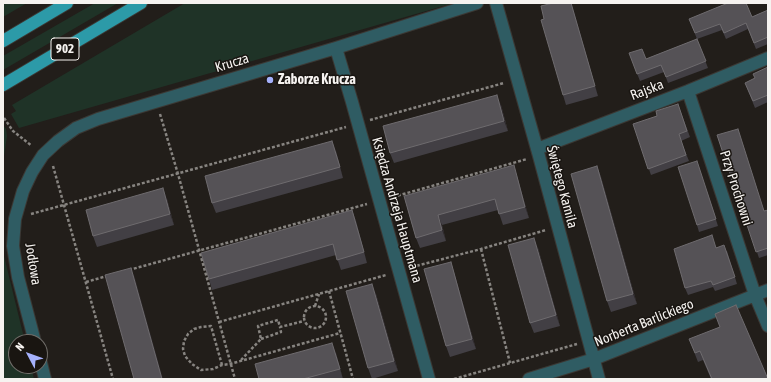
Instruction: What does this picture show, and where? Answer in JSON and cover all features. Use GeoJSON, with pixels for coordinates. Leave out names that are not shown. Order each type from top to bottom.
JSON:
{"type":"FeatureCollection","features":[{"type":"Feature","properties":{"kind":"main road"},"geometry":{"type":"LineString","coordinates":[[3,41],[67,3]]}},
{"type":"Feature","properties":{"kind":"main road","name":"902"},"geometry":{"type":"LineString","coordinates":[[3,85],[141,3]]}},
{"type":"Feature","properties":{"kind":"main road"},"geometry":{"type":"LineString","coordinates":[[127,12],[146,3]]}},
{"type":"Feature","properties":{"kind":"street","name":"Krucza"},"geometry":{"type":"LineString","coordinates":[[23,191],[32,172],[44,155],[58,141],[76,128],[98,119],[336,48],[478,3]]}},
{"type":"Feature","properties":{"kind":"street","name":"Świętego Kamila"},"geometry":{"type":"LineString","coordinates":[[496,3],[600,379]]}},
{"type":"Feature","properties":{"kind":"street","name":"Księdza Andrzeja Hauptmana"},"geometry":{"type":"LineString","coordinates":[[336,48],[429,379]]}},
{"type":"Feature","properties":{"kind":"street","name":"Rajska"},"geometry":{"type":"LineString","coordinates":[[538,152],[768,58]]}},
{"type":"Feature","properties":{"kind":"street","name":"Przy Prochowni"},"geometry":{"type":"LineString","coordinates":[[688,91],[755,295],[768,326]]}},
{"type":"Feature","properties":{"kind":"street","name":"Jodłowa"},"geometry":{"type":"LineString","coordinates":[[23,191],[15,219],[13,246],[18,277],[33,334]]}},
{"type":"Feature","properties":{"kind":"street","name":"Norberta Barlickiego"},"geometry":{"type":"LineString","coordinates":[[529,379],[594,359],[768,290]]}},
{"type":"Feature","properties":{"kind":"path"},"geometry":{"type":"LineString","coordinates":[[15,219],[517,79]]}},
{"type":"Feature","properties":{"kind":"path"},"geometry":{"type":"LineString","coordinates":[[156,102],[178,174],[235,379]]}},
{"type":"Feature","properties":{"kind":"path"},"geometry":{"type":"LineString","coordinates":[[4,118],[14,131],[52,162],[113,379]]}},
{"type":"Feature","properties":{"kind":"path"},"geometry":{"type":"LineString","coordinates":[[124,272],[379,201],[538,152]]}},
{"type":"Feature","properties":{"kind":"path"},"geometry":{"type":"LineString","coordinates":[[481,249],[510,363]]}},
{"type":"Feature","properties":{"kind":"path"},"geometry":{"type":"LineString","coordinates":[[86,282],[109,276]]}},
{"type":"Feature","properties":{"kind":"path"},"geometry":{"type":"LineString","coordinates":[[329,291],[353,379]]}},
{"type":"Feature","properties":{"kind":"path"},"geometry":{"type":"LineString","coordinates":[[315,306],[319,294]]}},
{"type":"Feature","properties":{"kind":"path"},"geometry":{"type":"LineString","coordinates":[[312,306],[315,306],[322,308],[326,314],[326,318],[320,328],[308,327],[304,321],[304,314],[306,310],[312,306]]}},
{"type":"Feature","properties":{"kind":"path"},"geometry":{"type":"LineString","coordinates":[[241,360],[261,339],[281,332],[278,320],[258,326],[261,339]]}},
{"type":"Feature","properties":{"kind":"path"},"geometry":{"type":"LineString","coordinates":[[280,327],[304,321]]}},
{"type":"Feature","properties":{"kind":"path"},"geometry":{"type":"LineString","coordinates":[[222,365],[211,326],[194,329],[188,334],[184,341],[183,349],[185,356],[192,364],[201,370],[213,369],[222,365],[340,333]]}},
{"type":"Feature","properties":{"kind":"path"},"geometry":{"type":"LineString","coordinates":[[454,379],[589,341]]}},
{"type":"Feature","properties":{"kind":"green space"},"geometry":{"type":"Polygon","coordinates":[[[3,3],[27,3],[3,17],[3,3]]]}},
{"type":"Feature","properties":{"kind":"green space"},"geometry":{"type":"Polygon","coordinates":[[[95,3],[118,3],[3,70],[3,56],[95,3]]]}},
{"type":"Feature","properties":{"kind":"green space"},"geometry":{"type":"Polygon","coordinates":[[[185,3],[454,3],[19,128],[11,114],[16,111],[12,105],[185,3]]]}},
{"type":"Feature","properties":{"kind":"green space"},"geometry":{"type":"Polygon","coordinates":[[[3,125],[6,129],[7,136],[3,163],[3,125]]]}},
{"type":"Feature","properties":{"kind":"green space"},"geometry":{"type":"Polygon","coordinates":[[[3,252],[23,334],[8,334],[8,374],[33,374],[34,379],[3,379],[3,252]]]}},
{"type":"Feature","properties":{"kind":"building"},"geometry":{"type":"Polygon","coordinates":[[[553,3],[571,3],[595,86],[563,95],[541,20],[544,19],[541,6],[553,3]]]}},
{"type":"Feature","properties":{"kind":"building"},"geometry":{"type":"Polygon","coordinates":[[[728,3],[746,3],[752,17],[768,10],[768,37],[754,43],[746,23],[724,33],[720,24],[695,33],[689,19],[728,3]]]}},
{"type":"Feature","properties":{"kind":"building"},"geometry":{"type":"Polygon","coordinates":[[[697,39],[706,61],[666,77],[661,65],[637,74],[629,53],[642,49],[646,59],[697,39]]]}},
{"type":"Feature","properties":{"kind":"building"},"geometry":{"type":"Polygon","coordinates":[[[768,67],[768,95],[753,101],[745,83],[755,78],[753,74],[768,67]]]}},
{"type":"Feature","properties":{"kind":"building"},"geometry":{"type":"Polygon","coordinates":[[[497,95],[504,121],[390,153],[383,126],[497,95]]]}},
{"type":"Feature","properties":{"kind":"building"},"geometry":{"type":"Polygon","coordinates":[[[678,104],[687,131],[679,134],[686,155],[648,169],[633,124],[657,116],[656,111],[678,104]]]}},
{"type":"Feature","properties":{"kind":"building"},"geometry":{"type":"Polygon","coordinates":[[[738,129],[764,211],[768,210],[768,248],[756,252],[717,135],[738,129]]]}},
{"type":"Feature","properties":{"kind":"building"},"geometry":{"type":"Polygon","coordinates":[[[332,141],[340,167],[212,203],[205,176],[332,141]]]}},
{"type":"Feature","properties":{"kind":"building"},"geometry":{"type":"Polygon","coordinates":[[[697,161],[716,219],[697,225],[678,167],[697,161]]]}},
{"type":"Feature","properties":{"kind":"building"},"geometry":{"type":"Polygon","coordinates":[[[514,165],[525,207],[499,214],[495,199],[438,215],[442,230],[416,238],[404,196],[514,165]]]}},
{"type":"Feature","properties":{"kind":"building"},"geometry":{"type":"Polygon","coordinates":[[[597,166],[633,294],[607,301],[571,174],[597,166]]]}},
{"type":"Feature","properties":{"kind":"building"},"geometry":{"type":"Polygon","coordinates":[[[163,188],[170,214],[93,236],[86,210],[163,188]]]}},
{"type":"Feature","properties":{"kind":"building"},"geometry":{"type":"Polygon","coordinates":[[[352,210],[364,252],[337,260],[333,244],[209,279],[201,253],[352,210]]]}},
{"type":"Feature","properties":{"kind":"building"},"geometry":{"type":"Polygon","coordinates":[[[712,235],[716,248],[724,245],[735,277],[713,285],[711,281],[685,288],[674,249],[712,235]]]}},
{"type":"Feature","properties":{"kind":"building"},"geometry":{"type":"Polygon","coordinates":[[[534,238],[556,315],[530,323],[508,245],[534,238]]]}},
{"type":"Feature","properties":{"kind":"building"},"geometry":{"type":"Polygon","coordinates":[[[451,262],[472,339],[446,346],[424,269],[451,262]]]}},
{"type":"Feature","properties":{"kind":"building"},"geometry":{"type":"Polygon","coordinates":[[[131,268],[162,379],[134,379],[105,275],[131,268]]]}},
{"type":"Feature","properties":{"kind":"building"},"geometry":{"type":"Polygon","coordinates":[[[372,284],[394,361],[368,368],[346,291],[372,284]]]}},
{"type":"Feature","properties":{"kind":"building"},"geometry":{"type":"Polygon","coordinates":[[[736,305],[768,379],[712,379],[700,351],[695,353],[689,339],[720,327],[715,314],[736,305]]]}},
{"type":"Feature","properties":{"kind":"building"},"geometry":{"type":"Polygon","coordinates":[[[332,343],[340,369],[303,379],[259,379],[255,364],[332,343]]]}},
{"type":"Feature","properties":{"kind":"place","name":"Zaborze Krucza"},"geometry":{"type":"Point","coordinates":[270,80]}}]}
